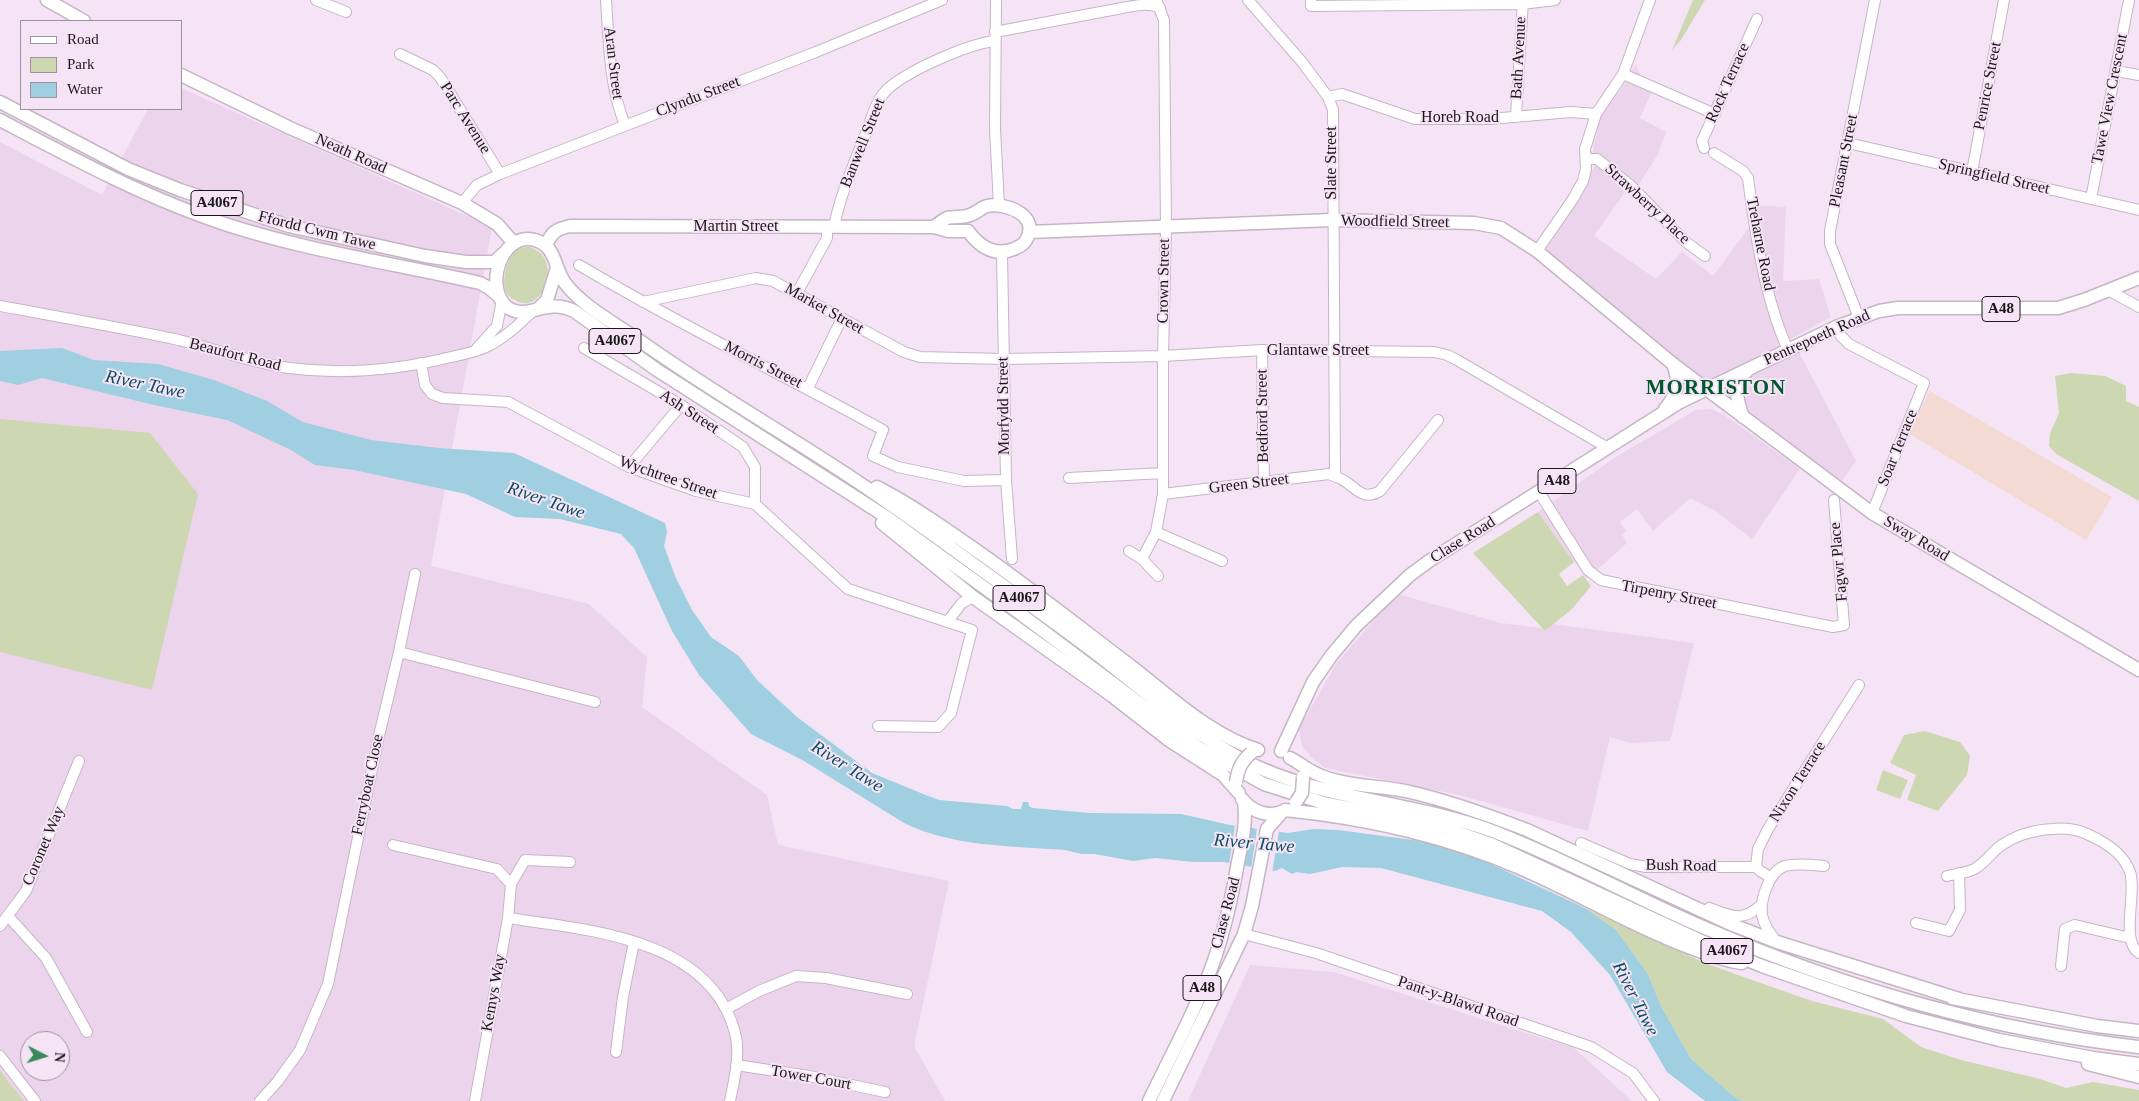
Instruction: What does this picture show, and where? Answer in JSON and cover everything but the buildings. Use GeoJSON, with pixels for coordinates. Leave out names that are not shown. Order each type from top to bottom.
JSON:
{"type":"FeatureCollection","features":[{"type":"Feature","properties":{"kind":"main road"},"geometry":{"type":"LineString","coordinates":[[51,1],[82,20]]}},
{"type":"Feature","properties":{"kind":"main road","name":"Neath Road"},"geometry":{"type":"LineString","coordinates":[[182,76],[290,128],[462,203],[497,224],[513,242]]}},
{"type":"Feature","properties":{"kind":"main road","name":"Ffordd Cwm Tawe"},"geometry":{"type":"LineString","coordinates":[[0,102],[128,169],[206,199],[288,226],[425,256],[466,262],[494,262],[504,253]]}},
{"type":"Feature","properties":{"kind":"main road","name":"Ffordd Cwm Tawe"},"geometry":{"type":"LineString","coordinates":[[0,120],[131,188],[228,225],[282,240],[480,283],[501,299]]}},
{"type":"Feature","properties":{"kind":"main road"},"geometry":{"type":"LineString","coordinates":[[934,227],[947,218],[972,215],[980,208],[999,205],[1012,207],[1022,213],[1028,224],[1029,232],[1026,241],[1021,246],[1002,253],[989,250],[976,242],[968,231],[972,215]]}},
{"type":"Feature","properties":{"kind":"main road","name":"Woodfield Street"},"geometry":{"type":"LineString","coordinates":[[1029,232],[1332,220],[1490,225],[1502,228],[1537,251],[1705,389]]}},
{"type":"Feature","properties":{"kind":"main road","name":"Martin Street"},"geometry":{"type":"LineString","coordinates":[[546,245],[552,233],[560,228],[570,226],[934,227],[948,231],[968,231]]}},
{"type":"Feature","properties":{"kind":"main road"},"geometry":{"type":"LineString","coordinates":[[528,238],[546,245],[552,253],[556,268],[547,300],[535,310],[515,311],[509,308],[501,299],[496,284],[504,253],[513,242],[528,238]]}},
{"type":"Feature","properties":{"kind":"main road","name":"A4067"},"geometry":{"type":"LineString","coordinates":[[556,268],[566,285],[579,298],[653,350],[856,480],[1087,647],[1180,719],[1225,750],[1246,761],[1312,788],[1450,817],[1496,833],[1704,928],[1765,953],[1825,974],[1913,1001],[2002,1024],[2095,1042],[2139,1047]]}},
{"type":"Feature","properties":{"kind":"main road","name":"Pentrepoeth Road"},"geometry":{"type":"LineString","coordinates":[[1705,389],[1836,327],[1879,311],[1898,308],[2058,308],[2139,278]]}},
{"type":"Feature","properties":{"kind":"main road","name":"A4067"},"geometry":{"type":"LineString","coordinates":[[535,310],[551,305],[574,311],[652,367],[927,545],[1199,748],[1264,784],[1289,794],[1327,804],[1412,820],[1448,829],[1493,845],[1699,940],[1762,966],[1906,1016],[1999,1040],[2093,1058],[2139,1064]]}},
{"type":"Feature","properties":{"kind":"main road"},"geometry":{"type":"LineString","coordinates":[[1662,413],[1672,401],[1677,388],[1678,377],[1674,364]]}},
{"type":"Feature","properties":{"kind":"main road"},"geometry":{"type":"LineString","coordinates":[[1743,417],[1736,390],[1739,378],[1753,367]]}},
{"type":"Feature","properties":{"kind":"main road","name":"Clase Road"},"geometry":{"type":"LineString","coordinates":[[1285,754],[1313,682],[1356,626],[1410,575],[1662,413],[1705,389]]}},
{"type":"Feature","properties":{"kind":"main road","name":"Sway Road"},"geometry":{"type":"LineString","coordinates":[[1705,389],[1872,513],[2139,670]]}},
{"type":"Feature","properties":{"kind":"main road"},"geometry":{"type":"LineString","coordinates":[[856,480],[874,486],[898,498],[937,523],[1008,572],[1186,710],[1230,740],[1254,752]]}},
{"type":"Feature","properties":{"kind":"main road"},"geometry":{"type":"LineString","coordinates":[[843,490],[973,596],[1111,695],[1170,741],[1223,775],[1254,810],[1265,814],[1283,812],[1409,831],[1446,841],[1519,868],[1673,942],[1727,961],[1762,966]]}},
{"type":"Feature","properties":{"kind":"main road"},"geometry":{"type":"LineString","coordinates":[[1240,792],[1238,768],[1244,759],[1254,752],[1269,748],[1285,754],[1314,773],[1328,778],[1443,800],[1495,818],[1777,942],[1959,999]]}},
{"type":"Feature","properties":{"kind":"main road"},"geometry":{"type":"LineString","coordinates":[[1283,812],[1296,802],[1302,793],[1303,777],[1285,754]]}},
{"type":"Feature","properties":{"kind":"main road","name":"Clase Road"},"geometry":{"type":"LineString","coordinates":[[1149,1101],[1212,966],[1226,919],[1245,826],[1240,792]]}},
{"type":"Feature","properties":{"kind":"main road","name":"Clase Road"},"geometry":{"type":"LineString","coordinates":[[1163,1101],[1244,934],[1267,829],[1283,812]]}},
{"type":"Feature","properties":{"kind":"main road"},"geometry":{"type":"LineString","coordinates":[[1825,974],[2097,1026],[2139,1032]]}},
{"type":"Feature","properties":{"kind":"main road"},"geometry":{"type":"LineString","coordinates":[[1999,1040],[2139,1077]]}},
{"type":"Feature","properties":{"kind":"street"},"geometry":{"type":"LineString","coordinates":[[316,0],[346,12]]}},
{"type":"Feature","properties":{"kind":"street","name":"Aran Street"},"geometry":{"type":"LineString","coordinates":[[606,0],[610,70],[618,107],[625,125]]}},
{"type":"Feature","properties":{"kind":"street","name":"Clyndu Street"},"geometry":{"type":"LineString","coordinates":[[462,203],[477,185],[500,174],[816,52],[942,0]]}},
{"type":"Feature","properties":{"kind":"street"},"geometry":{"type":"LineString","coordinates":[[996,0],[995,129],[999,205]]}},
{"type":"Feature","properties":{"kind":"street","name":"Slate Street"},"geometry":{"type":"LineString","coordinates":[[1248,0],[1302,62],[1328,97],[1333,110],[1332,220],[1335,476]]}},
{"type":"Feature","properties":{"kind":"street"},"geometry":{"type":"LineString","coordinates":[[1311,0],[1311,6],[1554,0]]}},
{"type":"Feature","properties":{"kind":"street"},"geometry":{"type":"LineString","coordinates":[[1537,251],[1573,199],[1583,181],[1586,158],[1585,149],[1596,114],[1623,74],[1650,0]]}},
{"type":"Feature","properties":{"kind":"street","name":"Pleasant Street"},"geometry":{"type":"LineString","coordinates":[[1858,318],[1830,244],[1830,231],[1875,0]]}},
{"type":"Feature","properties":{"kind":"street","name":"Penrice Street"},"geometry":{"type":"LineString","coordinates":[[1972,172],[2004,0]]}},
{"type":"Feature","properties":{"kind":"street","name":"Tawe View Crescent"},"geometry":{"type":"LineString","coordinates":[[2090,199],[2129,0]]}},
{"type":"Feature","properties":{"kind":"street","name":"Bath Avenue"},"geometry":{"type":"LineString","coordinates":[[1516,117],[1522,2]]}},
{"type":"Feature","properties":{"kind":"street","name":"Banwell Street"},"geometry":{"type":"LineString","coordinates":[[797,293],[827,238],[867,130],[881,96],[887,89],[901,79],[963,48],[995,37],[1122,8],[1143,5],[1155,6],[1158,4]]}},
{"type":"Feature","properties":{"kind":"street","name":"Crown Street"},"geometry":{"type":"LineString","coordinates":[[1142,559],[1156,532],[1163,494],[1164,473],[1163,356],[1166,227],[1164,20],[1158,4]]}},
{"type":"Feature","properties":{"kind":"street","name":"Rock Terrace"},"geometry":{"type":"LineString","coordinates":[[1704,148],[1702,141],[1757,19]]}},
{"type":"Feature","properties":{"kind":"street","name":"Parc Avenue"},"geometry":{"type":"LineString","coordinates":[[400,54],[433,70],[440,77],[500,174]]}},
{"type":"Feature","properties":{"kind":"street"},"geometry":{"type":"LineString","coordinates":[[2116,71],[2139,74]]}},
{"type":"Feature","properties":{"kind":"street"},"geometry":{"type":"LineString","coordinates":[[1623,74],[1715,114]]}},
{"type":"Feature","properties":{"kind":"street","name":"Horeb Road"},"geometry":{"type":"LineString","coordinates":[[1328,97],[1342,94],[1415,119],[1490,119],[1572,112],[1596,114]]}},
{"type":"Feature","properties":{"kind":"street","name":"Springfield Street"},"geometry":{"type":"LineString","coordinates":[[1848,143],[2139,210]]}},
{"type":"Feature","properties":{"kind":"street","name":"Treharne Road"},"geometry":{"type":"LineString","coordinates":[[1714,153],[1743,171],[1748,178],[1776,323],[1788,350]]}},
{"type":"Feature","properties":{"kind":"street","name":"Strawberry Place"},"geometry":{"type":"LineString","coordinates":[[1586,158],[1597,159],[1631,186],[1686,242],[1704,256]]}},
{"type":"Feature","properties":{"kind":"street","name":"Morfydd Street"},"geometry":{"type":"LineString","coordinates":[[1002,253],[1006,480],[1012,559]]}},
{"type":"Feature","properties":{"kind":"street"},"geometry":{"type":"LineString","coordinates":[[579,265],[642,302]]}},
{"type":"Feature","properties":{"kind":"street","name":"Market Street"},"geometry":{"type":"LineString","coordinates":[[642,302],[756,278],[773,281],[797,293],[841,320],[904,352],[920,357],[1004,359]]}},
{"type":"Feature","properties":{"kind":"street"},"geometry":{"type":"LineString","coordinates":[[2108,290],[2139,307]]}},
{"type":"Feature","properties":{"kind":"street"},"geometry":{"type":"LineString","coordinates":[[472,352],[497,326],[501,299]]}},
{"type":"Feature","properties":{"kind":"street","name":"Morris Street"},"geometry":{"type":"LineString","coordinates":[[642,302],[808,388],[883,430],[873,456],[898,467],[964,481],[1006,480]]}},
{"type":"Feature","properties":{"kind":"street","name":"Beaufort Road"},"geometry":{"type":"LineString","coordinates":[[0,306],[157,336],[243,359],[288,368],[340,372],[374,370],[421,363],[472,352],[490,346],[535,310]]}},
{"type":"Feature","properties":{"kind":"street"},"geometry":{"type":"LineString","coordinates":[[808,388],[841,320]]}},
{"type":"Feature","properties":{"kind":"street","name":"Soar Terrace"},"geometry":{"type":"LineString","coordinates":[[1836,327],[1849,344],[1924,383],[1872,513]]}},
{"type":"Feature","properties":{"kind":"street","name":"Ash Street"},"geometry":{"type":"LineString","coordinates":[[584,348],[680,405],[742,447],[755,467],[754,504]]}},
{"type":"Feature","properties":{"kind":"street","name":"Glantawe Street"},"geometry":{"type":"LineString","coordinates":[[1004,359],[1163,356],[1262,350],[1434,352],[1447,355],[1608,448]]}},
{"type":"Feature","properties":{"kind":"street","name":"Bedford Street"},"geometry":{"type":"LineString","coordinates":[[1262,350],[1264,482]]}},
{"type":"Feature","properties":{"kind":"street","name":"Wychtree Street"},"geometry":{"type":"LineString","coordinates":[[421,363],[425,385],[432,394],[444,398],[508,402],[629,467],[696,491],[754,504],[848,589],[972,630],[951,713],[938,728],[878,726]]}},
{"type":"Feature","properties":{"kind":"street"},"geometry":{"type":"LineString","coordinates":[[629,467],[680,405]]}},
{"type":"Feature","properties":{"kind":"street"},"geometry":{"type":"LineString","coordinates":[[1335,476],[1343,479],[1363,494],[1373,496],[1380,491],[1438,420]]}},
{"type":"Feature","properties":{"kind":"street"},"geometry":{"type":"LineString","coordinates":[[1070,478],[1164,473]]}},
{"type":"Feature","properties":{"kind":"street","name":"Green Street"},"geometry":{"type":"LineString","coordinates":[[1163,494],[1329,474],[1335,476]]}},
{"type":"Feature","properties":{"kind":"street","name":"Tirpenry Street"},"geometry":{"type":"LineString","coordinates":[[1539,492],[1588,570],[1601,580],[1833,627],[1844,625]]}},
{"type":"Feature","properties":{"kind":"street","name":"Fagwr Place"},"geometry":{"type":"LineString","coordinates":[[1834,500],[1844,625]]}},
{"type":"Feature","properties":{"kind":"street"},"geometry":{"type":"LineString","coordinates":[[1156,532],[1222,561]]}},
{"type":"Feature","properties":{"kind":"street"},"geometry":{"type":"LineString","coordinates":[[1129,551],[1142,559],[1158,576]]}},
{"type":"Feature","properties":{"kind":"street","name":"Ferryboat Close"},"geometry":{"type":"LineString","coordinates":[[260,1101],[278,1081],[300,1050],[328,984],[378,740],[415,574]]}},
{"type":"Feature","properties":{"kind":"street"},"geometry":{"type":"LineString","coordinates":[[947,622],[962,603],[973,596]]}},
{"type":"Feature","properties":{"kind":"street"},"geometry":{"type":"LineString","coordinates":[[399,652],[595,702]]}},
{"type":"Feature","properties":{"kind":"street","name":"Nixon Terrace"},"geometry":{"type":"LineString","coordinates":[[1756,867],[1758,849],[1768,829],[1859,685]]}},
{"type":"Feature","properties":{"kind":"street","name":"Coronet Way"},"geometry":{"type":"LineString","coordinates":[[0,926],[26,891],[79,761]]}},
{"type":"Feature","properties":{"kind":"street"},"geometry":{"type":"LineString","coordinates":[[1947,876],[1975,869],[2000,847],[2020,836],[2040,830],[2069,827],[2087,833],[2116,851],[2126,862],[2135,888],[2130,938],[2134,950],[2139,953]]}},
{"type":"Feature","properties":{"kind":"street","name":"Bush Road"},"geometry":{"type":"LineString","coordinates":[[1581,843],[1630,864],[1646,867],[1756,867]]}},
{"type":"Feature","properties":{"kind":"street"},"geometry":{"type":"LineString","coordinates":[[393,845],[497,869],[511,884],[525,860],[570,862]]}},
{"type":"Feature","properties":{"kind":"street"},"geometry":{"type":"LineString","coordinates":[[1777,942],[1766,928],[1762,904],[1770,877],[1784,866],[1824,866]]}},
{"type":"Feature","properties":{"kind":"street"},"geometry":{"type":"LineString","coordinates":[[1756,867],[1760,872],[1770,877]]}},
{"type":"Feature","properties":{"kind":"street"},"geometry":{"type":"LineString","coordinates":[[1916,923],[1949,930],[1960,910],[1959,873]]}},
{"type":"Feature","properties":{"kind":"street","name":"Kemys Way"},"geometry":{"type":"LineString","coordinates":[[475,1101],[508,918],[511,884]]}},
{"type":"Feature","properties":{"kind":"street"},"geometry":{"type":"LineString","coordinates":[[1664,892],[1735,917],[1743,917],[1752,913],[1762,904]]}},
{"type":"Feature","properties":{"kind":"street"},"geometry":{"type":"LineString","coordinates":[[8,916],[46,958],[87,1032]]}},
{"type":"Feature","properties":{"kind":"street"},"geometry":{"type":"LineString","coordinates":[[508,918],[596,932],[634,942],[666,953],[701,976],[726,1009],[736,1037],[736,1065],[730,1101]]}},
{"type":"Feature","properties":{"kind":"street"},"geometry":{"type":"LineString","coordinates":[[2061,966],[2065,929],[2075,925],[2130,938]]}},
{"type":"Feature","properties":{"kind":"street","name":"Pant-y-Blawd Road"},"geometry":{"type":"LineString","coordinates":[[1244,934],[1316,953],[1591,1047],[1633,1073],[1654,1101]]}},
{"type":"Feature","properties":{"kind":"street"},"geometry":{"type":"LineString","coordinates":[[616,1052],[623,997],[634,942]]}},
{"type":"Feature","properties":{"kind":"street"},"geometry":{"type":"LineString","coordinates":[[726,1009],[759,991],[796,976],[826,978],[908,994]]}},
{"type":"Feature","properties":{"kind":"street"},"geometry":{"type":"LineString","coordinates":[[0,1056],[35,1101]]}},
{"type":"Feature","properties":{"kind":"street","name":"Tower Court"},"geometry":{"type":"LineString","coordinates":[[736,1065],[809,1076],[885,1092]]}},
{"type":"Feature","properties":{"kind":"shaded area"},"geometry":{"type":"Polygon","coordinates":[[[1635,65],[1642,77],[1656,82],[1640,118],[1666,132],[1658,154],[1631,197],[1625,192],[1594,236],[1656,279],[1682,252],[1713,276],[1750,226],[1756,205],[1786,207],[1783,281],[1819,279],[1831,317],[1708,384],[1546,250],[1579,200],[1594,167],[1593,148],[1601,116],[1626,82],[1635,65]]]}},
{"type":"Feature","properties":{"kind":"shaded area"},"geometry":{"type":"Polygon","coordinates":[[[182,88],[492,227],[431,566],[589,604],[647,657],[642,707],[767,795],[778,845],[949,881],[914,1046],[945,1101],[0,1101],[0,142],[102,195],[147,110],[182,110],[182,88]]]}},
{"type":"Feature","properties":{"kind":"shaded area"},"geometry":{"type":"Polygon","coordinates":[[[1799,352],[1856,461],[1842,481],[1745,411],[1741,398],[1744,385],[1751,377],[1799,352]]]}},
{"type":"Feature","properties":{"kind":"shaded area"},"geometry":{"type":"Polygon","coordinates":[[[1930,391],[2112,497],[2086,540],[1908,433],[1930,391]]]}},
{"type":"Feature","properties":{"kind":"shaded area"},"geometry":{"type":"Polygon","coordinates":[[[1711,409],[1723,414],[1800,469],[1752,539],[1717,512],[1690,498],[1653,531],[1637,509],[1620,522],[1626,531],[1622,535],[1627,543],[1587,579],[1538,512],[1617,456],[1696,410],[1711,409]]]}},
{"type":"Feature","properties":{"kind":"shaded area"},"geometry":{"type":"Polygon","coordinates":[[[1401,595],[1501,623],[1542,628],[1545,631],[1553,624],[1694,643],[1670,741],[1630,743],[1610,737],[1588,831],[1459,795],[1325,768],[1311,757],[1302,746],[1299,729],[1336,664],[1388,604],[1401,595]]]}},
{"type":"Feature","properties":{"kind":"shaded area"},"geometry":{"type":"Polygon","coordinates":[[[1250,965],[1334,972],[1574,1048],[1632,1101],[1188,1101],[1250,965]]]}},
{"type":"Feature","properties":{"kind":"green space"},"geometry":{"type":"Polygon","coordinates":[[[1693,0],[1705,0],[1681,40],[1672,50],[1693,0]]]}},
{"type":"Feature","properties":{"kind":"green space"},"geometry":{"type":"Polygon","coordinates":[[[529,247],[540,253],[546,262],[548,273],[546,284],[541,294],[534,301],[525,303],[508,296],[504,279],[509,261],[514,252],[529,247]]]}},
{"type":"Feature","properties":{"kind":"green space"},"geometry":{"type":"Polygon","coordinates":[[[2071,373],[2105,376],[2126,386],[2126,401],[2139,407],[2139,501],[2056,454],[2049,446],[2050,434],[2059,413],[2055,376],[2071,373]]]}},
{"type":"Feature","properties":{"kind":"green space"},"geometry":{"type":"Polygon","coordinates":[[[0,419],[150,433],[198,494],[152,690],[0,652],[0,419]]]}},
{"type":"Feature","properties":{"kind":"green space"},"geometry":{"type":"Polygon","coordinates":[[[1538,512],[1574,562],[1559,574],[1567,586],[1583,575],[1591,586],[1572,609],[1545,631],[1473,553],[1538,512]]]}},
{"type":"Feature","properties":{"kind":"green space"},"geometry":{"type":"Polygon","coordinates":[[[1925,731],[1960,742],[1970,756],[1967,775],[1938,811],[1907,800],[1916,775],[1890,763],[1904,735],[1925,731]]]}},
{"type":"Feature","properties":{"kind":"green space"},"geometry":{"type":"Polygon","coordinates":[[[1883,770],[1908,780],[1900,799],[1876,790],[1883,770]]]}},
{"type":"Feature","properties":{"kind":"green space"},"geometry":{"type":"Polygon","coordinates":[[[1585,908],[1705,963],[1812,1001],[1883,1019],[1921,1047],[1961,1060],[2040,1079],[2066,1088],[2093,1082],[2139,1090],[2139,1101],[1744,1101],[1737,1099],[1691,1059],[1661,1006],[1648,974],[1616,930],[1585,908]]]}},
{"type":"Feature","properties":{"kind":"green space"},"geometry":{"type":"Polygon","coordinates":[[[0,1071],[24,1101],[0,1101],[0,1071]]]}},
{"type":"Feature","properties":{"kind":"water","name":"River Tawe"},"geometry":{"type":"Polygon","coordinates":[[[62,348],[94,360],[158,364],[214,380],[267,401],[303,422],[371,440],[439,448],[514,453],[665,523],[667,532],[664,546],[675,576],[692,610],[711,637],[739,656],[757,680],[797,717],[872,773],[939,800],[1007,806],[1013,809],[1021,809],[1023,802],[1028,802],[1032,808],[1090,813],[1181,814],[1230,825],[1288,833],[1314,829],[1338,830],[1413,840],[1444,847],[1482,860],[1585,908],[1616,930],[1648,974],[1661,1006],[1691,1059],[1737,1099],[1744,1101],[1705,1101],[1667,1072],[1610,975],[1571,932],[1542,911],[1381,868],[1342,867],[1310,874],[1296,872],[1292,874],[1282,868],[1275,871],[1224,862],[1194,862],[1155,858],[1133,861],[1065,850],[983,844],[942,837],[923,831],[904,823],[804,761],[751,734],[699,675],[672,631],[634,548],[621,534],[560,519],[515,517],[466,494],[354,470],[315,465],[291,450],[227,420],[154,405],[42,378],[18,385],[0,381],[0,351],[62,348]]]}},
{"type":"Feature","properties":{"kind":"pier"},"geometry":{"type":"Polygon","coordinates":[[[1235,825],[1250,827],[1244,868],[1229,865],[1235,825]]]}},
{"type":"Feature","properties":{"kind":"pier"},"geometry":{"type":"Polygon","coordinates":[[[1257,828],[1279,831],[1272,873],[1251,869],[1257,828]]]}},
{"type":"Feature","properties":{"kind":"district","name":"MORRISTON"},"geometry":{"type":"Point","coordinates":[1716,389]}}]}
